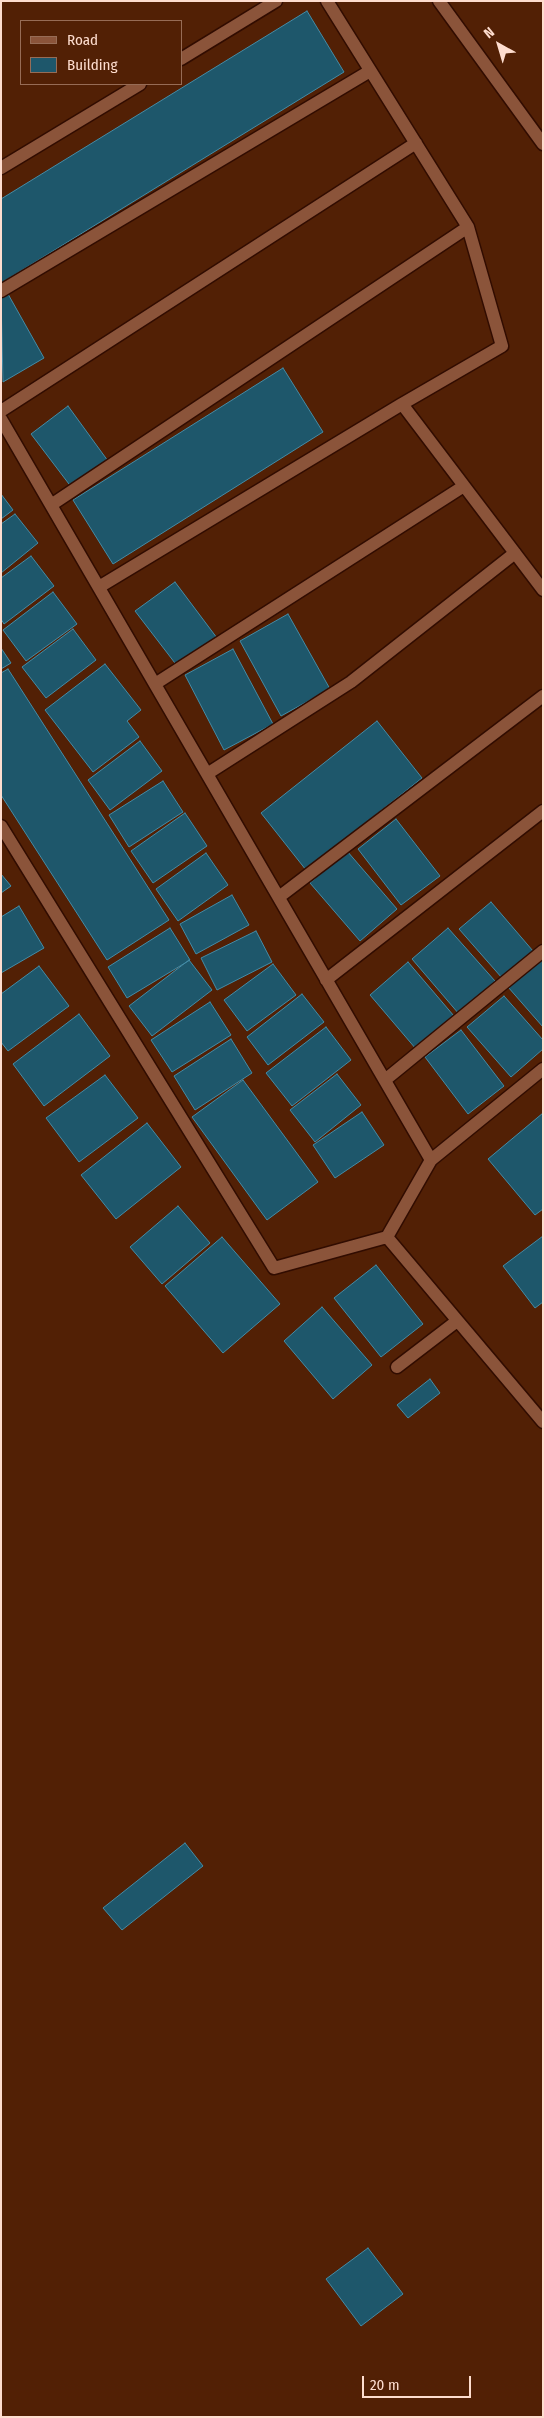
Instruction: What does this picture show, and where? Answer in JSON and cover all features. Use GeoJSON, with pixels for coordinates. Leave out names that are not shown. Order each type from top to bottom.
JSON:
{"type":"FeatureCollection","features":[{"type":"Feature","properties":{"kind":"street"},"geometry":{"type":"LineString","coordinates":[[182,58],[276,1]]}},
{"type":"Feature","properties":{"kind":"street"},"geometry":{"type":"LineString","coordinates":[[99,587],[402,404],[502,346],[468,227],[327,1]]}},
{"type":"Feature","properties":{"kind":"street"},"geometry":{"type":"LineString","coordinates":[[439,1],[543,144]]}},
{"type":"Feature","properties":{"kind":"street"},"geometry":{"type":"LineString","coordinates":[[1,291],[370,71]]}},
{"type":"Feature","properties":{"kind":"street"},"geometry":{"type":"LineString","coordinates":[[1,168],[138,85]]}},
{"type":"Feature","properties":{"kind":"street"},"geometry":{"type":"LineString","coordinates":[[1,412],[416,143]]}},
{"type":"Feature","properties":{"kind":"street"},"geometry":{"type":"LineString","coordinates":[[51,504],[468,227]]}},
{"type":"Feature","properties":{"kind":"street"},"geometry":{"type":"LineString","coordinates":[[402,404],[543,590]]}},
{"type":"Feature","properties":{"kind":"street"},"geometry":{"type":"LineString","coordinates":[[1,419],[431,1160]]}},
{"type":"Feature","properties":{"kind":"street"},"geometry":{"type":"LineString","coordinates":[[155,684],[464,486]]}},
{"type":"Feature","properties":{"kind":"street"},"geometry":{"type":"LineString","coordinates":[[207,774],[351,682],[515,553]]}},
{"type":"Feature","properties":{"kind":"street"},"geometry":{"type":"LineString","coordinates":[[279,897],[543,696]]}},
{"type":"Feature","properties":{"kind":"street"},"geometry":{"type":"LineString","coordinates":[[326,980],[543,811]]}},
{"type":"Feature","properties":{"kind":"street"},"geometry":{"type":"LineString","coordinates":[[1,826],[274,1268],[387,1237],[431,1160],[543,1069]]}},
{"type":"Feature","properties":{"kind":"street"},"geometry":{"type":"LineString","coordinates":[[385,1080],[543,951]]}},
{"type":"Feature","properties":{"kind":"street"},"geometry":{"type":"LineString","coordinates":[[387,1237],[543,1422]]}},
{"type":"Feature","properties":{"kind":"street"},"geometry":{"type":"LineString","coordinates":[[398,1367],[457,1320]]}},
{"type":"Feature","properties":{"kind":"building"},"geometry":{"type":"Polygon","coordinates":[[[307,11],[344,72],[1,283],[1,199],[307,11]]]}},
{"type":"Feature","properties":{"kind":"building"},"geometry":{"type":"Polygon","coordinates":[[[8,294],[44,358],[3,382],[1,298],[8,294]]]}},
{"type":"Feature","properties":{"kind":"building"},"geometry":{"type":"Polygon","coordinates":[[[283,368],[323,432],[113,564],[73,500],[283,368]]]}},
{"type":"Feature","properties":{"kind":"building"},"geometry":{"type":"Polygon","coordinates":[[[68,406],[108,461],[72,488],[31,434],[68,406]]]}},
{"type":"Feature","properties":{"kind":"building"},"geometry":{"type":"Polygon","coordinates":[[[1,494],[13,510],[1,519],[1,494]]]}},
{"type":"Feature","properties":{"kind":"building"},"geometry":{"type":"Polygon","coordinates":[[[15,514],[38,543],[1,573],[1,524],[15,514]]]}},
{"type":"Feature","properties":{"kind":"building"},"geometry":{"type":"Polygon","coordinates":[[[31,556],[54,586],[4,624],[1,619],[1,578],[31,556]]]}},
{"type":"Feature","properties":{"kind":"building"},"geometry":{"type":"Polygon","coordinates":[[[175,582],[217,638],[178,667],[135,611],[175,582]]]}},
{"type":"Feature","properties":{"kind":"building"},"geometry":{"type":"Polygon","coordinates":[[[53,592],[77,624],[26,661],[3,630],[53,592]]]}},
{"type":"Feature","properties":{"kind":"building"},"geometry":{"type":"Polygon","coordinates":[[[288,614],[330,689],[281,716],[240,641],[288,614]]]}},
{"type":"Feature","properties":{"kind":"building"},"geometry":{"type":"Polygon","coordinates":[[[73,629],[96,660],[46,698],[22,667],[73,629]]]}},
{"type":"Feature","properties":{"kind":"building"},"geometry":{"type":"Polygon","coordinates":[[[1,648],[11,663],[1,669],[1,648]]]}},
{"type":"Feature","properties":{"kind":"building"},"geometry":{"type":"Polygon","coordinates":[[[233,649],[273,724],[224,750],[185,675],[233,649]]]}},
{"type":"Feature","properties":{"kind":"building"},"geometry":{"type":"Polygon","coordinates":[[[105,664],[141,710],[127,721],[139,737],[93,772],[45,710],[105,664]]]}},
{"type":"Feature","properties":{"kind":"building"},"geometry":{"type":"Polygon","coordinates":[[[8,669],[169,920],[107,960],[1,795],[1,673],[8,669]]]}},
{"type":"Feature","properties":{"kind":"building"},"geometry":{"type":"Polygon","coordinates":[[[377,721],[422,778],[306,870],[261,813],[377,721]]]}},
{"type":"Feature","properties":{"kind":"building"},"geometry":{"type":"Polygon","coordinates":[[[140,741],[162,771],[110,810],[88,780],[140,741]]]}},
{"type":"Feature","properties":{"kind":"building"},"geometry":{"type":"Polygon","coordinates":[[[163,781],[183,812],[129,847],[109,815],[163,781]]]}},
{"type":"Feature","properties":{"kind":"building"},"geometry":{"type":"Polygon","coordinates":[[[185,813],[207,846],[153,883],[131,851],[185,813]]]}},
{"type":"Feature","properties":{"kind":"building"},"geometry":{"type":"Polygon","coordinates":[[[396,819],[440,876],[401,905],[358,849],[396,819]]]}},
{"type":"Feature","properties":{"kind":"building"},"geometry":{"type":"Polygon","coordinates":[[[347,851],[397,909],[360,941],[310,883],[347,851]]]}},
{"type":"Feature","properties":{"kind":"building"},"geometry":{"type":"Polygon","coordinates":[[[206,853],[228,885],[178,921],[156,889],[206,853]]]}},
{"type":"Feature","properties":{"kind":"building"},"geometry":{"type":"Polygon","coordinates":[[[1,874],[11,886],[1,893],[1,874]]]}},
{"type":"Feature","properties":{"kind":"building"},"geometry":{"type":"Polygon","coordinates":[[[232,895],[249,925],[196,954],[180,924],[232,895]]]}},
{"type":"Feature","properties":{"kind":"building"},"geometry":{"type":"Polygon","coordinates":[[[491,902],[533,951],[502,978],[459,929],[491,902]]]}},
{"type":"Feature","properties":{"kind":"building"},"geometry":{"type":"Polygon","coordinates":[[[19,906],[44,948],[1,973],[1,917],[19,906]]]}},
{"type":"Feature","properties":{"kind":"building"},"geometry":{"type":"Polygon","coordinates":[[[170,928],[190,960],[127,998],[108,967],[170,928]]]}},
{"type":"Feature","properties":{"kind":"building"},"geometry":{"type":"Polygon","coordinates":[[[448,928],[495,981],[459,1014],[412,959],[448,928]]]}},
{"type":"Feature","properties":{"kind":"building"},"geometry":{"type":"Polygon","coordinates":[[[256,931],[272,962],[217,990],[201,958],[256,931]]]}},
{"type":"Feature","properties":{"kind":"building"},"geometry":{"type":"Polygon","coordinates":[[[543,958],[543,1027],[508,987],[543,958]]]}},
{"type":"Feature","properties":{"kind":"building"},"geometry":{"type":"Polygon","coordinates":[[[189,960],[212,990],[152,1036],[129,1006],[189,960]]]}},
{"type":"Feature","properties":{"kind":"building"},"geometry":{"type":"Polygon","coordinates":[[[408,962],[454,1016],[416,1049],[370,995],[408,962]]]}},
{"type":"Feature","properties":{"kind":"building"},"geometry":{"type":"Polygon","coordinates":[[[273,964],[296,995],[247,1031],[224,1000],[273,964]]]}},
{"type":"Feature","properties":{"kind":"building"},"geometry":{"type":"Polygon","coordinates":[[[39,966],[69,1006],[8,1051],[1,1042],[1,994],[39,966]]]}},
{"type":"Feature","properties":{"kind":"building"},"geometry":{"type":"Polygon","coordinates":[[[302,994],[324,1022],[268,1065],[247,1037],[302,994]]]}},
{"type":"Feature","properties":{"kind":"building"},"geometry":{"type":"Polygon","coordinates":[[[504,996],[543,1040],[543,1049],[511,1077],[467,1027],[504,996]]]}},
{"type":"Feature","properties":{"kind":"building"},"geometry":{"type":"Polygon","coordinates":[[[210,1002],[231,1035],[172,1072],[151,1040],[210,1002]]]}},
{"type":"Feature","properties":{"kind":"building"},"geometry":{"type":"Polygon","coordinates":[[[79,1014],[110,1056],[44,1106],[13,1064],[79,1014]]]}},
{"type":"Feature","properties":{"kind":"building"},"geometry":{"type":"Polygon","coordinates":[[[326,1027],[351,1060],[292,1106],[266,1073],[326,1027]]]}},
{"type":"Feature","properties":{"kind":"building"},"geometry":{"type":"Polygon","coordinates":[[[461,1030],[504,1086],[468,1114],[425,1057],[461,1030]]]}},
{"type":"Feature","properties":{"kind":"building"},"geometry":{"type":"Polygon","coordinates":[[[231,1039],[252,1073],[195,1110],[174,1076],[231,1039]]]}},
{"type":"Feature","properties":{"kind":"building"},"geometry":{"type":"Polygon","coordinates":[[[337,1074],[361,1105],[315,1142],[290,1110],[337,1074]]]}},
{"type":"Feature","properties":{"kind":"building"},"geometry":{"type":"Polygon","coordinates":[[[105,1075],[138,1118],[79,1162],[46,1118],[105,1075]]]}},
{"type":"Feature","properties":{"kind":"building"},"geometry":{"type":"Polygon","coordinates":[[[243,1080],[318,1182],[267,1220],[192,1117],[243,1080]]]}},
{"type":"Feature","properties":{"kind":"building"},"geometry":{"type":"Polygon","coordinates":[[[362,1112],[384,1145],[335,1178],[313,1145],[362,1112]]]}},
{"type":"Feature","properties":{"kind":"building"},"geometry":{"type":"Polygon","coordinates":[[[543,1113],[543,1209],[535,1215],[488,1159],[543,1113]]]}},
{"type":"Feature","properties":{"kind":"building"},"geometry":{"type":"Polygon","coordinates":[[[147,1123],[181,1167],[116,1219],[81,1175],[147,1123]]]}},
{"type":"Feature","properties":{"kind":"building"},"geometry":{"type":"Polygon","coordinates":[[[178,1206],[210,1243],[162,1284],[130,1247],[178,1206]]]}},
{"type":"Feature","properties":{"kind":"building"},"geometry":{"type":"Polygon","coordinates":[[[543,1236],[543,1302],[535,1308],[503,1266],[543,1236]]]}},
{"type":"Feature","properties":{"kind":"building"},"geometry":{"type":"Polygon","coordinates":[[[222,1237],[280,1304],[223,1353],[165,1286],[222,1237]]]}},
{"type":"Feature","properties":{"kind":"building"},"geometry":{"type":"Polygon","coordinates":[[[376,1265],[423,1324],[381,1357],[334,1298],[376,1265]]]}},
{"type":"Feature","properties":{"kind":"building"},"geometry":{"type":"Polygon","coordinates":[[[322,1307],[372,1365],[333,1399],[284,1341],[322,1307]]]}},
{"type":"Feature","properties":{"kind":"building"},"geometry":{"type":"Polygon","coordinates":[[[430,1379],[440,1393],[408,1418],[397,1405],[430,1379]]]}},
{"type":"Feature","properties":{"kind":"building"},"geometry":{"type":"Polygon","coordinates":[[[185,1843],[203,1866],[122,1930],[103,1908],[185,1843]]]}},
{"type":"Feature","properties":{"kind":"building"},"geometry":{"type":"Polygon","coordinates":[[[368,2248],[403,2294],[361,2326],[326,2279],[368,2248]]]}}]}
